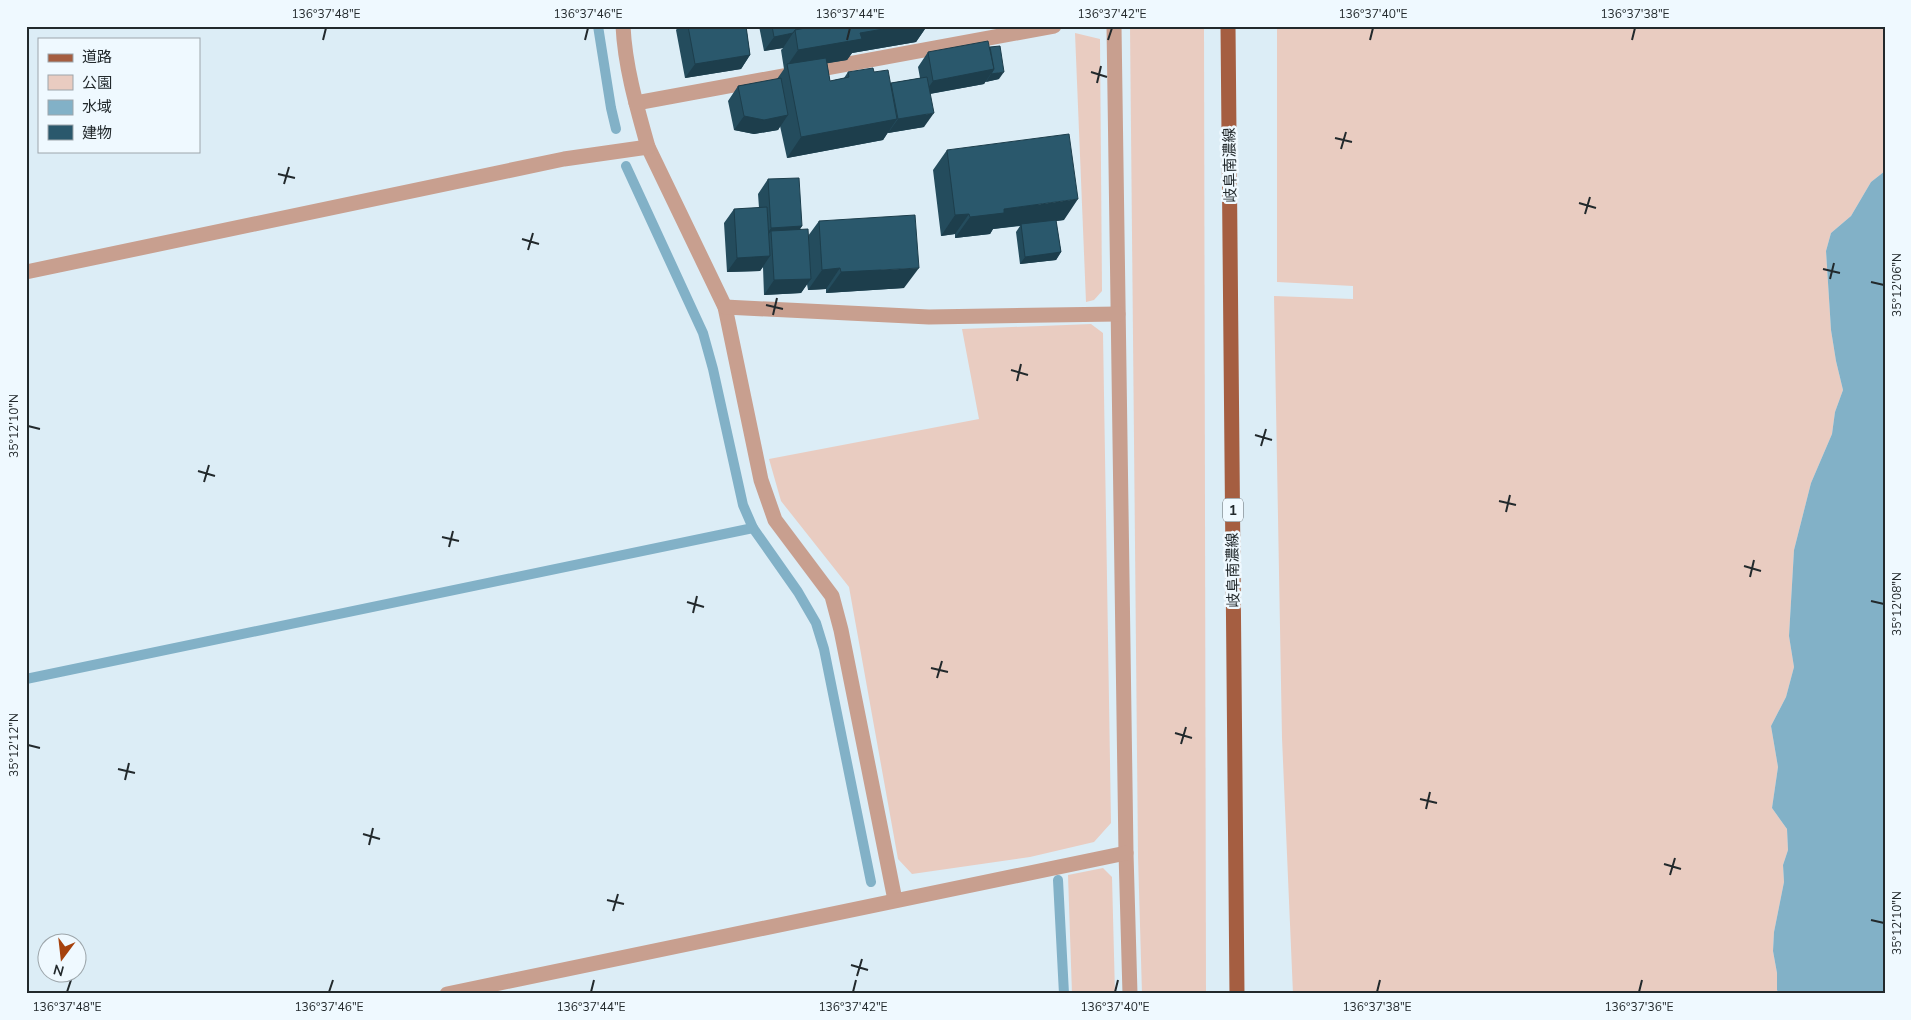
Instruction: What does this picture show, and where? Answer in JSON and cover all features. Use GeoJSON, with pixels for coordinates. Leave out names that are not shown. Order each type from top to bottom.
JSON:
{"type":"FeatureCollection","features":[{"type":"Feature","properties":{"kind":"main road","name":"岐阜南濃線"},"geometry":{"type":"LineString","coordinates":[[1228,26],[1237,994]]}},
{"type":"Feature","properties":{"kind":"street"},"geometry":{"type":"LineString","coordinates":[[623,26],[624,46],[636,103],[648,147],[725,307],[761,480],[775,520],[832,596],[841,630],[895,900]]}},
{"type":"Feature","properties":{"kind":"street"},"geometry":{"type":"LineString","coordinates":[[636,103],[1054,26]]}},
{"type":"Feature","properties":{"kind":"street"},"geometry":{"type":"LineString","coordinates":[[1114,26],[1126,853],[1130,994]]}},
{"type":"Feature","properties":{"kind":"street"},"geometry":{"type":"LineString","coordinates":[[26,272],[564,160],[648,147]]}},
{"type":"Feature","properties":{"kind":"street"},"geometry":{"type":"LineString","coordinates":[[725,307],[929,317],[1118,314]]}},
{"type":"Feature","properties":{"kind":"street"},"geometry":{"type":"LineString","coordinates":[[447,994],[1126,853]]}},
{"type":"Feature","properties":{"kind":"green space"},"geometry":{"type":"Polygon","coordinates":[[[1130,26],[1204,26],[1206,994],[1142,994],[1138,856],[1130,26]]]}},
{"type":"Feature","properties":{"kind":"green space"},"geometry":{"type":"Polygon","coordinates":[[[1277,26],[1885,26],[1885,171],[1871,182],[1851,216],[1831,233],[1826,251],[1831,330],[1843,390],[1835,412],[1832,434],[1811,483],[1794,550],[1789,636],[1794,667],[1786,697],[1771,726],[1778,767],[1772,808],[1787,829],[1788,850],[1783,865],[1784,882],[1774,932],[1773,951],[1779,994],[1293,994],[1282,738],[1274,296],[1353,299],[1353,286],[1277,282],[1277,26]]]}},
{"type":"Feature","properties":{"kind":"green space"},"geometry":{"type":"Polygon","coordinates":[[[1075,33],[1100,39],[1102,291],[1094,300],[1086,302],[1075,33]]]}},
{"type":"Feature","properties":{"kind":"green space"},"geometry":{"type":"Polygon","coordinates":[[[1091,324],[1103,333],[1111,823],[1094,842],[1030,857],[912,874],[898,859],[849,587],[781,501],[769,459],[979,419],[962,329],[1091,324]]]}},
{"type":"Feature","properties":{"kind":"green space"},"geometry":{"type":"Polygon","coordinates":[[[1103,868],[1112,877],[1115,994],[1072,994],[1068,875],[1103,868]]]}},
{"type":"Feature","properties":{"kind":"water"},"geometry":{"type":"Polygon","coordinates":[[[1885,171],[1885,994],[1779,994],[1773,951],[1774,932],[1784,882],[1783,865],[1788,850],[1787,829],[1772,808],[1778,767],[1771,726],[1786,697],[1794,667],[1789,636],[1794,550],[1811,483],[1832,434],[1835,412],[1843,390],[1831,330],[1826,251],[1831,233],[1851,216],[1871,182],[1885,171]]]}},
{"type":"Feature","properties":{"kind":"building"},"geometry":{"type":"Polygon","coordinates":[[[688,26],[746,26],[750,55],[695,64],[688,26]]]}},
{"type":"Feature","properties":{"kind":"building"},"geometry":{"type":"Polygon","coordinates":[[[772,26],[816,26],[774,37],[772,26]]]}},
{"type":"Feature","properties":{"kind":"building"},"geometry":{"type":"Polygon","coordinates":[[[816,26],[901,26],[860,33],[862,39],[798,50],[795,30],[816,26]]]}},
{"type":"Feature","properties":{"kind":"building"},"geometry":{"type":"Polygon","coordinates":[[[988,41],[994,69],[933,81],[928,52],[988,41]]]}},
{"type":"Feature","properties":{"kind":"building"},"geometry":{"type":"Polygon","coordinates":[[[1000,46],[1004,72],[991,74],[994,69],[990,47],[1000,46]]]}},
{"type":"Feature","properties":{"kind":"building"},"geometry":{"type":"Polygon","coordinates":[[[826,58],[830,81],[849,77],[848,72],[873,68],[874,72],[888,70],[897,119],[801,137],[787,64],[826,58]]]}},
{"type":"Feature","properties":{"kind":"building"},"geometry":{"type":"Polygon","coordinates":[[[927,77],[934,113],[898,119],[891,83],[927,77]]]}},
{"type":"Feature","properties":{"kind":"building"},"geometry":{"type":"Polygon","coordinates":[[[781,78],[788,115],[764,120],[744,116],[738,86],[781,78]]]}},
{"type":"Feature","properties":{"kind":"building"},"geometry":{"type":"Polygon","coordinates":[[[1069,134],[1078,199],[1004,209],[1004,213],[970,217],[969,214],[955,215],[947,150],[1069,134]]]}},
{"type":"Feature","properties":{"kind":"building"},"geometry":{"type":"Polygon","coordinates":[[[799,178],[802,226],[771,228],[768,179],[799,178]]]}},
{"type":"Feature","properties":{"kind":"building"},"geometry":{"type":"Polygon","coordinates":[[[767,207],[770,256],[737,258],[734,209],[767,207]]]}},
{"type":"Feature","properties":{"kind":"building"},"geometry":{"type":"Polygon","coordinates":[[[915,215],[919,268],[841,272],[840,268],[822,270],[819,221],[915,215]]]}},
{"type":"Feature","properties":{"kind":"building"},"geometry":{"type":"Polygon","coordinates":[[[1056,220],[1061,252],[1025,257],[1021,224],[1056,220]]]}},
{"type":"Feature","properties":{"kind":"building"},"geometry":{"type":"Polygon","coordinates":[[[808,229],[811,279],[774,280],[771,231],[808,229]]]}},
{"type":"Feature","properties":{"kind":"waterway"},"geometry":{"type":"LineString","coordinates":[[598,26],[616,129]]}},
{"type":"Feature","properties":{"kind":"waterway"},"geometry":{"type":"LineString","coordinates":[[626,166],[703,333],[713,369],[743,505],[753,528],[798,592],[816,623],[824,649],[871,882]]}},
{"type":"Feature","properties":{"kind":"waterway"},"geometry":{"type":"LineString","coordinates":[[26,679],[753,528]]}},
{"type":"Feature","properties":{"kind":"waterway"},"geometry":{"type":"LineString","coordinates":[[1058,880],[1064,994]]}}]}
